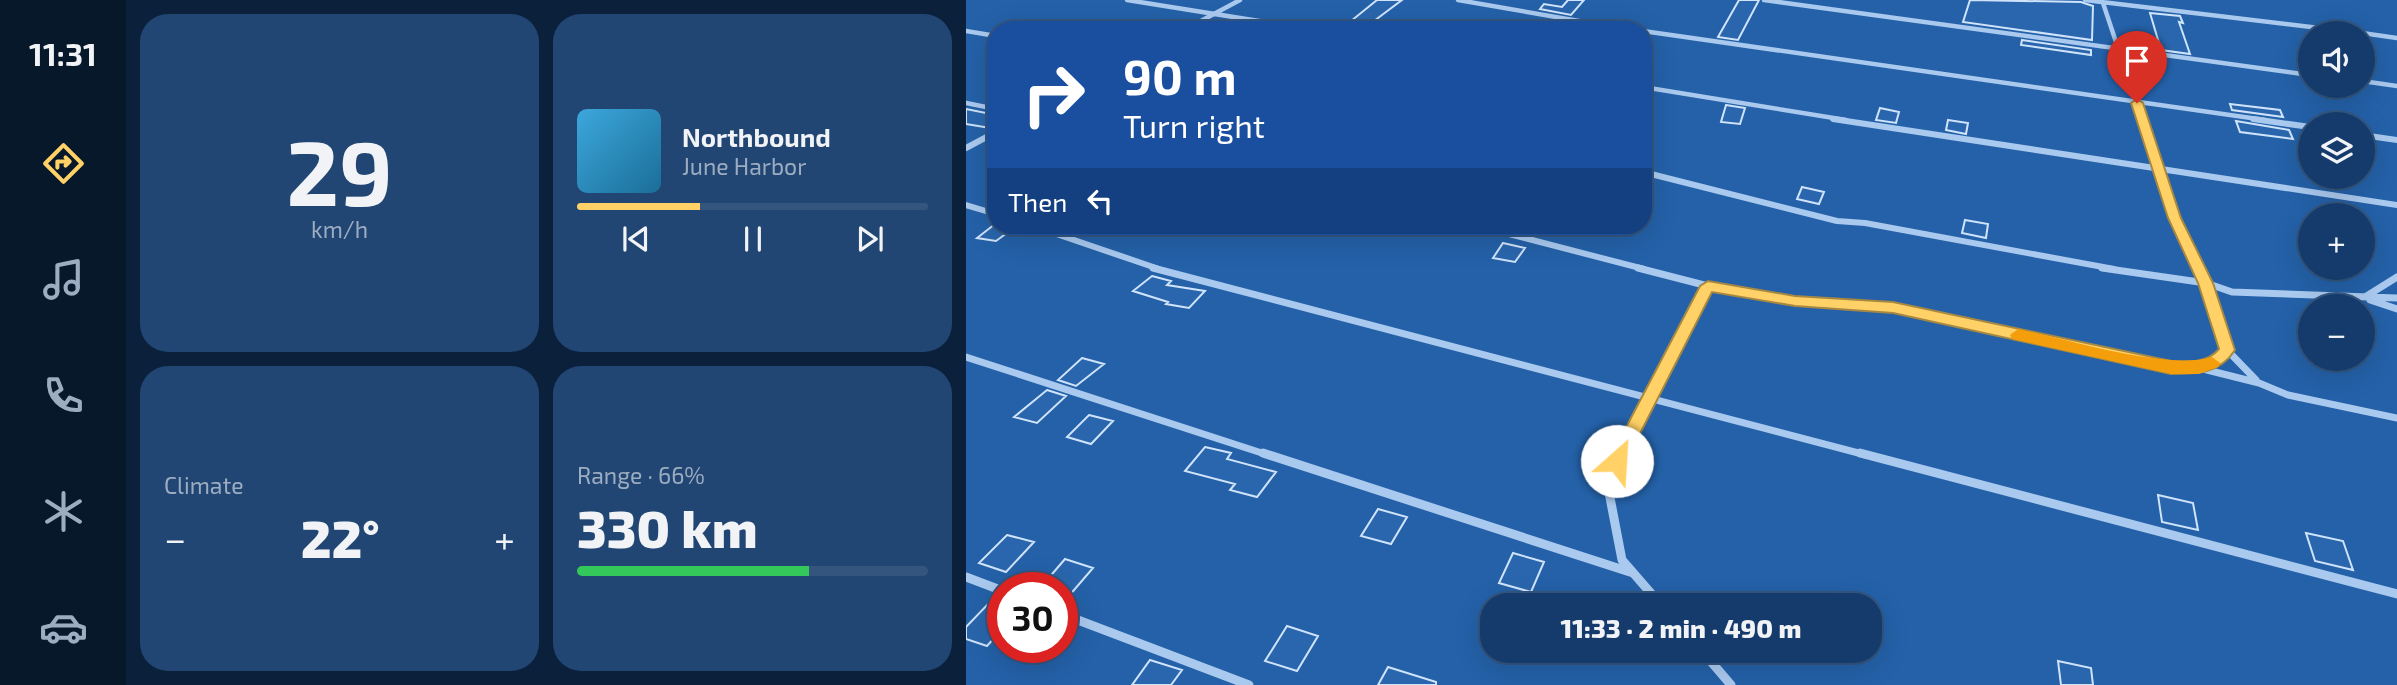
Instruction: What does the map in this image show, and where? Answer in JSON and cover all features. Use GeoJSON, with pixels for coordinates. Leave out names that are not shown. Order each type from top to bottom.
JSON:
{"type":"FeatureCollection","features":[{"type":"Feature","properties":{"kind":"street"},"geometry":{"type":"LineString","coordinates":[[1127,0],[1258,21]]}},
{"type":"Feature","properties":{"kind":"street"},"geometry":{"type":"LineString","coordinates":[[1200,21],[1240,0]]}},
{"type":"Feature","properties":{"kind":"street"},"geometry":{"type":"LineString","coordinates":[[1458,0],[1578,21]]}},
{"type":"Feature","properties":{"kind":"street"},"geometry":{"type":"LineString","coordinates":[[1764,0],[2298,73]]}},
{"type":"Feature","properties":{"kind":"street"},"geometry":{"type":"LineString","coordinates":[[2085,0],[2298,25]]}},
{"type":"Feature","properties":{"kind":"street"},"geometry":{"type":"LineString","coordinates":[[2102,1],[2174,218],[2206,283],[2227,350],[2259,383]]}},
{"type":"Feature","properties":{"kind":"street"},"geometry":{"type":"LineString","coordinates":[[966,31],[987,34]]}},
{"type":"Feature","properties":{"kind":"street"},"geometry":{"type":"LineString","coordinates":[[1652,32],[2298,126]]}},
{"type":"Feature","properties":{"kind":"street"},"geometry":{"type":"LineString","coordinates":[[2375,35],[2397,38]]}},
{"type":"Feature","properties":{"kind":"street"},"geometry":{"type":"LineString","coordinates":[[2375,83],[2397,86]]}},
{"type":"Feature","properties":{"kind":"street"},"geometry":{"type":"LineString","coordinates":[[1652,89],[1702,101],[1907,130],[2160,173],[2397,205]]}},
{"type":"Feature","properties":{"kind":"street"},"geometry":{"type":"LineString","coordinates":[[966,103],[987,107]]}},
{"type":"Feature","properties":{"kind":"street"},"geometry":{"type":"LineString","coordinates":[[966,148],[987,137]]}},
{"type":"Feature","properties":{"kind":"street"},"geometry":{"type":"LineString","coordinates":[[2375,137],[2397,140]]}},
{"type":"Feature","properties":{"kind":"street"},"geometry":{"type":"LineString","coordinates":[[1652,174],[1837,221],[1865,223],[2056,261],[2206,283],[2232,292],[2298,295]]}},
{"type":"Feature","properties":{"kind":"street"},"geometry":{"type":"LineString","coordinates":[[966,205],[987,211]]}},
{"type":"Feature","properties":{"kind":"street"},"geometry":{"type":"LineString","coordinates":[[1059,235],[1157,269],[2397,594]]}},
{"type":"Feature","properties":{"kind":"street"},"geometry":{"type":"LineString","coordinates":[[1512,235],[1708,286],[1795,301],[1893,308],[2171,368],[2199,368],[2259,383],[2288,395],[2397,418]]}},
{"type":"Feature","properties":{"kind":"street"},"geometry":{"type":"LineString","coordinates":[[2369,294],[2397,277]]}},
{"type":"Feature","properties":{"kind":"street"},"geometry":{"type":"LineString","coordinates":[[1651,593],[1622,560],[1606,482],[1708,286]]}},
{"type":"Feature","properties":{"kind":"street"},"geometry":{"type":"LineString","coordinates":[[2375,298],[2397,298]]}},
{"type":"Feature","properties":{"kind":"street"},"geometry":{"type":"LineString","coordinates":[[2375,302],[2397,309]]}},
{"type":"Feature","properties":{"kind":"street"},"geometry":{"type":"LineString","coordinates":[[2199,368],[2219,360],[2227,350]]}},
{"type":"Feature","properties":{"kind":"street"},"geometry":{"type":"LineString","coordinates":[[966,357],[1634,573]]}},
{"type":"Feature","properties":{"kind":"street"},"geometry":{"type":"LineString","coordinates":[[966,577],[987,585]]}},
{"type":"Feature","properties":{"kind":"street"},"geometry":{"type":"LineString","coordinates":[[1078,620],[1249,685]]}},
{"type":"Feature","properties":{"kind":"street"},"geometry":{"type":"LineString","coordinates":[[1712,663],[1731,685]]}},
{"type":"Feature","properties":{"kind":"shaded area"},"geometry":{"type":"Polygon","coordinates":[[[966,0],[2397,0],[2397,685],[966,685],[966,0]]]}},
{"type":"Feature","properties":{"kind":"building"},"geometry":{"type":"Polygon","coordinates":[[[1377,0],[1402,0],[1374,21],[1351,21],[1377,0]]]}},
{"type":"Feature","properties":{"kind":"building"},"geometry":{"type":"Polygon","coordinates":[[[1568,0],[1584,0],[1571,15],[1540,9],[1544,4],[1562,7],[1568,0]]]}},
{"type":"Feature","properties":{"kind":"building"},"geometry":{"type":"Polygon","coordinates":[[[1739,0],[1759,0],[1738,40],[1718,37],[1739,0]]]}},
{"type":"Feature","properties":{"kind":"building"},"geometry":{"type":"Polygon","coordinates":[[[1970,0],[2081,2],[2093,6],[2092,40],[1963,22],[1970,0]]]}},
{"type":"Feature","properties":{"kind":"building"},"geometry":{"type":"Polygon","coordinates":[[[2150,13],[2180,16],[2183,23],[2179,22],[2190,54],[2161,50],[2150,13]]]}},
{"type":"Feature","properties":{"kind":"building"},"geometry":{"type":"Polygon","coordinates":[[[2022,40],[2091,50],[2091,55],[2021,45],[2022,40]]]}},
{"type":"Feature","properties":{"kind":"building"},"geometry":{"type":"Polygon","coordinates":[[[2230,104],[2280,110],[2283,117],[2232,110],[2230,104]]]}},
{"type":"Feature","properties":{"kind":"building"},"geometry":{"type":"Polygon","coordinates":[[[1726,105],[1745,108],[1740,124],[1721,122],[1726,105]]]}},
{"type":"Feature","properties":{"kind":"building"},"geometry":{"type":"Polygon","coordinates":[[[1880,108],[1899,112],[1896,123],[1876,120],[1880,108]]]}},
{"type":"Feature","properties":{"kind":"building"},"geometry":{"type":"Polygon","coordinates":[[[966,109],[987,113],[987,128],[966,124],[966,109]]]}},
{"type":"Feature","properties":{"kind":"building"},"geometry":{"type":"Polygon","coordinates":[[[1948,120],[1968,123],[1966,134],[1946,130],[1948,120]]]}},
{"type":"Feature","properties":{"kind":"building"},"geometry":{"type":"Polygon","coordinates":[[[2236,121],[2289,130],[2293,139],[2240,132],[2236,121]]]}},
{"type":"Feature","properties":{"kind":"building"},"geometry":{"type":"Polygon","coordinates":[[[1802,187],[1824,192],[1819,204],[1797,199],[1802,187]]]}},
{"type":"Feature","properties":{"kind":"building"},"geometry":{"type":"Polygon","coordinates":[[[1965,220],[1988,224],[1986,238],[1962,233],[1965,220]]]}},
{"type":"Feature","properties":{"kind":"building"},"geometry":{"type":"Polygon","coordinates":[[[987,230],[987,235],[1004,235],[996,241],[977,238],[987,230]]]}},
{"type":"Feature","properties":{"kind":"building"},"geometry":{"type":"Polygon","coordinates":[[[1503,243],[1525,248],[1515,262],[1493,258],[1503,243]]]}},
{"type":"Feature","properties":{"kind":"building"},"geometry":{"type":"Polygon","coordinates":[[[1152,276],[1171,281],[1167,285],[1205,291],[1189,308],[1166,304],[1168,302],[1133,291],[1152,276]]]}},
{"type":"Feature","properties":{"kind":"building"},"geometry":{"type":"Polygon","coordinates":[[[1082,358],[1104,364],[1076,386],[1058,380],[1082,358]]]}},
{"type":"Feature","properties":{"kind":"building"},"geometry":{"type":"Polygon","coordinates":[[[1047,390],[1066,396],[1037,423],[1014,417],[1047,390]]]}},
{"type":"Feature","properties":{"kind":"building"},"geometry":{"type":"Polygon","coordinates":[[[1089,415],[1113,421],[1091,444],[1067,437],[1089,415]]]}},
{"type":"Feature","properties":{"kind":"building"},"geometry":{"type":"Polygon","coordinates":[[[1205,447],[1231,453],[1227,459],[1276,472],[1257,497],[1230,490],[1235,484],[1185,471],[1205,447]]]}},
{"type":"Feature","properties":{"kind":"building"},"geometry":{"type":"Polygon","coordinates":[[[2158,495],[2193,503],[2198,530],[2162,522],[2158,495]]]}},
{"type":"Feature","properties":{"kind":"building"},"geometry":{"type":"Polygon","coordinates":[[[1378,509],[1407,517],[1391,544],[1361,536],[1378,509]]]}},
{"type":"Feature","properties":{"kind":"building"},"geometry":{"type":"Polygon","coordinates":[[[2306,533],[2343,541],[2353,570],[2315,561],[2306,533]]]}},
{"type":"Feature","properties":{"kind":"building"},"geometry":{"type":"Polygon","coordinates":[[[1007,535],[1034,542],[1006,572],[979,563],[1007,535]]]}},
{"type":"Feature","properties":{"kind":"building"},"geometry":{"type":"Polygon","coordinates":[[[1513,553],[1544,562],[1531,592],[1499,583],[1513,553]]]}},
{"type":"Feature","properties":{"kind":"building"},"geometry":{"type":"Polygon","coordinates":[[[1065,559],[1093,568],[1078,585],[1078,572],[1054,572],[1065,559]]]}},
{"type":"Feature","properties":{"kind":"building"},"geometry":{"type":"Polygon","coordinates":[[[987,605],[987,646],[966,639],[966,627],[987,605]]]}},
{"type":"Feature","properties":{"kind":"building"},"geometry":{"type":"Polygon","coordinates":[[[1287,626],[1318,636],[1297,671],[1265,661],[1287,626]]]}},
{"type":"Feature","properties":{"kind":"building"},"geometry":{"type":"Polygon","coordinates":[[[1150,660],[1182,670],[1171,685],[1132,685],[1150,660]]]}},
{"type":"Feature","properties":{"kind":"building"},"geometry":{"type":"Polygon","coordinates":[[[2058,661],[2091,668],[2093,685],[2061,685],[2058,661]]]}},
{"type":"Feature","properties":{"kind":"building"},"geometry":{"type":"Polygon","coordinates":[[[1388,667],[1436,682],[1436,685],[1378,685],[1388,667]]]}},
{"type":"Feature","properties":{"kind":"slow traffic"},"geometry":{"type":"LineString","coordinates":[[2018,335],[2171,368],[2199,368],[2212,363]]}},
{"type":"Feature","properties":{"kind":"route"},"geometry":{"type":"LineString","coordinates":[[1617,461],[1708,286],[1795,301],[1893,308],[2171,368],[2199,368],[2219,360],[2227,350],[2206,283],[2174,218],[2137,103]]}}]}
